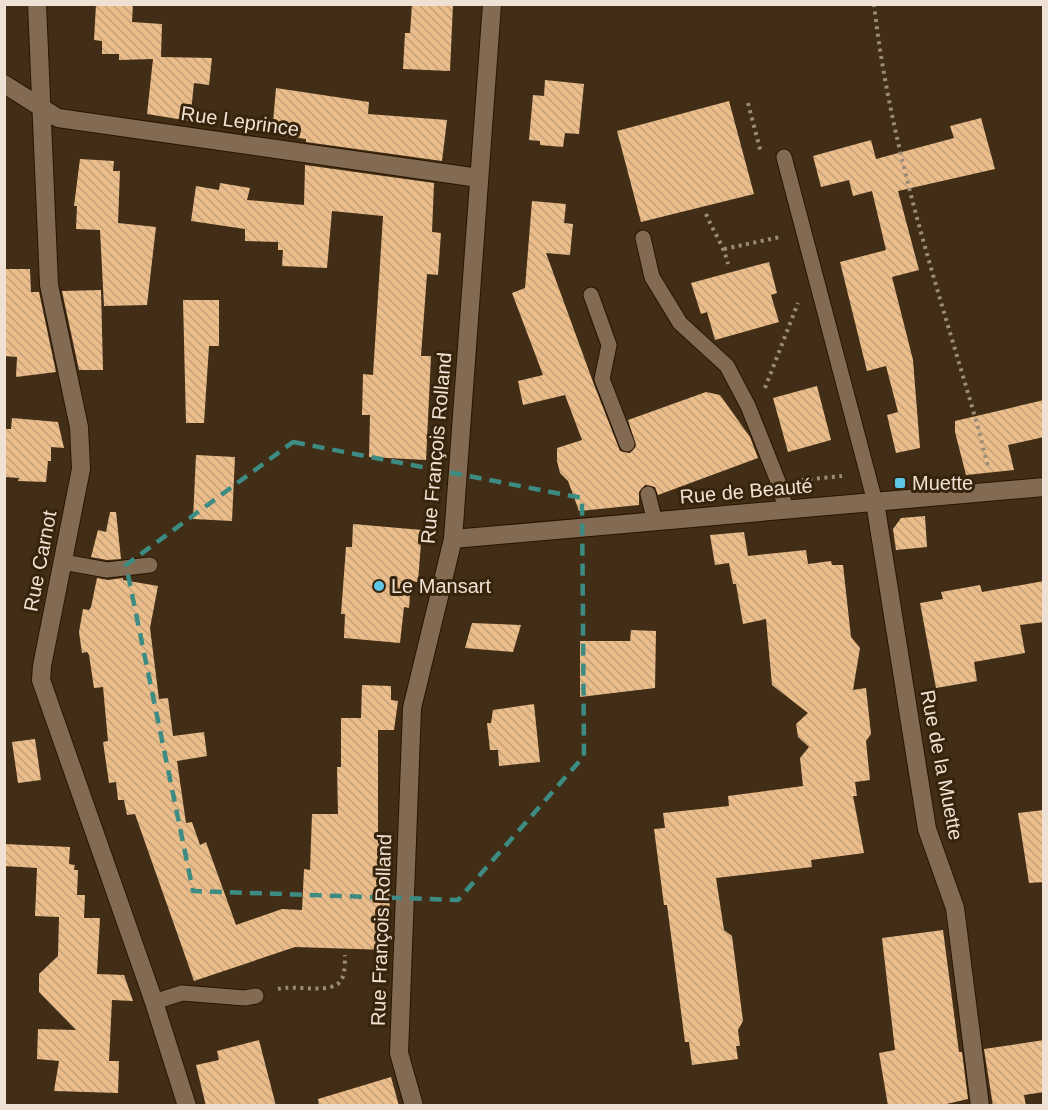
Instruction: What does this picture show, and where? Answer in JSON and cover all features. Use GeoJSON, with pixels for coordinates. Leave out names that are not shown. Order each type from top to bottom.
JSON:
{"type":"FeatureCollection","features":[{"type":"Feature","properties":{"kind":"street","name":"Rue Carnot"},"geometry":{"type":"LineString","coordinates":[[37,4],[49,285],[81,445],[81,469],[41,680],[154,1002],[187,1106]]}},
{"type":"Feature","properties":{"kind":"street","name":"Rue François Rolland"},"geometry":{"type":"LineString","coordinates":[[414,1106],[399,1053],[412,708],[453,539],[492,4]]}},
{"type":"Feature","properties":{"kind":"street","name":"Rue Leprince"},"geometry":{"type":"LineString","coordinates":[[4,84],[58,118],[479,178]]}},
{"type":"Feature","properties":{"kind":"street","name":"Rue de Beauté"},"geometry":{"type":"LineString","coordinates":[[453,539],[1044,487]]}},
{"type":"Feature","properties":{"kind":"street","name":"Rue de la Muette"},"geometry":{"type":"LineString","coordinates":[[874,502],[927,829],[955,908],[980,1106]]}},
{"type":"Feature","properties":{"kind":"lane"},"geometry":{"type":"LineString","coordinates":[[784,157],[874,502]]}},
{"type":"Feature","properties":{"kind":"lane"},"geometry":{"type":"LineString","coordinates":[[643,238],[652,277],[680,323],[727,366],[792,510]]}},
{"type":"Feature","properties":{"kind":"lane"},"geometry":{"type":"LineString","coordinates":[[591,295],[609,345],[602,379],[627,444]]}},
{"type":"Feature","properties":{"kind":"lane"},"geometry":{"type":"LineString","coordinates":[[648,494],[655,522]]}},
{"type":"Feature","properties":{"kind":"lane"},"geometry":{"type":"LineString","coordinates":[[63,562],[107,570],[150,565]]}},
{"type":"Feature","properties":{"kind":"lane"},"geometry":{"type":"LineString","coordinates":[[154,1002],[183,993],[245,998],[256,996]]}},
{"type":"Feature","properties":{"kind":"path"},"geometry":{"type":"LineString","coordinates":[[874,4],[879,54],[908,184],[979,431],[993,491]]}},
{"type":"Feature","properties":{"kind":"path"},"geometry":{"type":"LineString","coordinates":[[748,103],[762,158]]}},
{"type":"Feature","properties":{"kind":"path"},"geometry":{"type":"LineString","coordinates":[[706,214],[729,264]]}},
{"type":"Feature","properties":{"kind":"path"},"geometry":{"type":"LineString","coordinates":[[724,249],[781,236],[784,246]]}},
{"type":"Feature","properties":{"kind":"path"},"geometry":{"type":"LineString","coordinates":[[765,391],[766,383],[796,312],[799,297]]}},
{"type":"Feature","properties":{"kind":"path"},"geometry":{"type":"LineString","coordinates":[[792,510],[794,481],[843,476]]}},
{"type":"Feature","properties":{"kind":"path"},"geometry":{"type":"LineString","coordinates":[[282,988],[294,986],[326,989],[338,984],[343,976],[345,955]]}},
{"type":"Feature","properties":{"kind":"highlighted area"},"geometry":{"type":"Polygon","coordinates":[[[293,442],[582,498],[584,756],[458,900],[193,891],[126,565],[293,442]]]}},
{"type":"Feature","properties":{"kind":"building"},"geometry":{"type":"Polygon","coordinates":[[[96,4],[133,4],[132,22],[162,24],[161,57],[212,58],[209,85],[194,83],[190,121],[147,114],[153,59],[119,60],[119,54],[102,54],[102,41],[94,40],[96,4]]]}},
{"type":"Feature","properties":{"kind":"building"},"geometry":{"type":"Polygon","coordinates":[[[412,4],[453,4],[450,71],[403,69],[405,33],[410,33],[412,4]]]}},
{"type":"Feature","properties":{"kind":"building"},"geometry":{"type":"Polygon","coordinates":[[[545,80],[584,84],[579,134],[565,133],[563,147],[540,145],[540,141],[529,140],[533,95],[544,96],[545,80]]]}},
{"type":"Feature","properties":{"kind":"building"},"geometry":{"type":"Polygon","coordinates":[[[276,88],[369,102],[368,114],[447,120],[442,161],[306,142],[306,139],[272,134],[276,88]]]}},
{"type":"Feature","properties":{"kind":"building"},"geometry":{"type":"Polygon","coordinates":[[[729,101],[754,194],[641,222],[617,131],[729,101]]]}},
{"type":"Feature","properties":{"kind":"building"},"geometry":{"type":"Polygon","coordinates":[[[981,118],[995,169],[898,191],[919,270],[892,277],[913,360],[920,448],[896,453],[887,415],[898,412],[886,366],[867,371],[840,262],[886,250],[872,191],[853,196],[849,180],[821,187],[813,156],[871,140],[876,159],[954,138],[950,126],[981,118]]]}},
{"type":"Feature","properties":{"kind":"building"},"geometry":{"type":"Polygon","coordinates":[[[80,159],[114,161],[113,171],[120,171],[118,223],[156,227],[147,305],[104,306],[100,230],[76,229],[77,206],[74,206],[80,159]]]}},
{"type":"Feature","properties":{"kind":"building"},"geometry":{"type":"Polygon","coordinates":[[[305,165],[434,183],[432,232],[441,233],[438,275],[427,274],[421,356],[431,356],[426,460],[369,457],[370,415],[362,415],[363,374],[373,375],[383,216],[332,211],[327,268],[282,266],[283,250],[278,250],[278,242],[245,241],[245,229],[191,221],[196,186],[219,190],[220,183],[250,188],[247,200],[304,205],[305,165]]]}},
{"type":"Feature","properties":{"kind":"building"},"geometry":{"type":"Polygon","coordinates":[[[532,201],[566,204],[564,223],[573,224],[570,255],[546,253],[620,451],[630,453],[636,446],[628,420],[706,392],[720,395],[750,437],[758,458],[658,495],[655,487],[645,485],[639,492],[639,505],[579,511],[568,481],[560,473],[557,461],[557,448],[582,440],[565,395],[523,405],[518,381],[543,375],[512,293],[525,288],[532,201]]]}},
{"type":"Feature","properties":{"kind":"building"},"geometry":{"type":"Polygon","coordinates":[[[769,262],[777,293],[771,295],[779,322],[715,340],[707,312],[701,314],[691,283],[769,262]]]}},
{"type":"Feature","properties":{"kind":"building"},"geometry":{"type":"Polygon","coordinates":[[[4,269],[30,269],[31,292],[39,292],[56,372],[16,377],[17,357],[4,356],[4,269]]]}},
{"type":"Feature","properties":{"kind":"building"},"geometry":{"type":"Polygon","coordinates":[[[101,290],[103,370],[79,370],[62,291],[101,290]]]}},
{"type":"Feature","properties":{"kind":"building"},"geometry":{"type":"Polygon","coordinates":[[[183,300],[219,300],[219,346],[209,346],[204,423],[186,423],[183,300]]]}},
{"type":"Feature","properties":{"kind":"building"},"geometry":{"type":"Polygon","coordinates":[[[817,386],[831,440],[788,452],[773,398],[817,386]]]}},
{"type":"Feature","properties":{"kind":"building"},"geometry":{"type":"Polygon","coordinates":[[[1044,400],[1044,437],[1008,445],[1014,470],[966,475],[955,432],[955,421],[1044,400]]]}},
{"type":"Feature","properties":{"kind":"building"},"geometry":{"type":"Polygon","coordinates":[[[12,418],[58,422],[64,448],[51,447],[51,461],[48,461],[46,482],[18,481],[19,478],[4,477],[4,429],[11,429],[12,418]]]}},
{"type":"Feature","properties":{"kind":"building"},"geometry":{"type":"Polygon","coordinates":[[[196,455],[235,457],[232,521],[193,519],[196,455]]]}},
{"type":"Feature","properties":{"kind":"building"},"geometry":{"type":"Polygon","coordinates":[[[110,512],[116,512],[121,559],[107,560],[91,557],[98,530],[106,532],[110,512]]]}},
{"type":"Feature","properties":{"kind":"building"},"geometry":{"type":"Polygon","coordinates":[[[925,516],[927,547],[896,550],[893,529],[901,518],[925,516]]]}},
{"type":"Feature","properties":{"kind":"building"},"geometry":{"type":"Polygon","coordinates":[[[353,524],[422,530],[418,582],[411,581],[409,608],[404,607],[400,643],[344,638],[345,614],[341,614],[346,547],[352,547],[353,524]]]}},
{"type":"Feature","properties":{"kind":"building"},"geometry":{"type":"Polygon","coordinates":[[[744,532],[748,556],[806,550],[808,564],[831,561],[832,565],[843,565],[851,637],[860,648],[853,690],[866,688],[871,734],[866,741],[870,780],[855,782],[857,796],[853,796],[864,853],[811,860],[812,867],[716,878],[724,930],[732,936],[743,1021],[738,1030],[740,1046],[736,1046],[738,1059],[692,1065],[689,1042],[685,1042],[667,905],[664,905],[654,829],[665,828],[663,813],[729,806],[728,796],[803,786],[800,758],[809,747],[798,737],[796,724],[808,713],[772,685],[766,619],[743,624],[736,584],[733,584],[729,563],[715,565],[710,535],[744,532]]]}},
{"type":"Feature","properties":{"kind":"building"},"geometry":{"type":"Polygon","coordinates":[[[97,578],[108,580],[123,578],[123,580],[158,586],[150,628],[159,699],[168,698],[173,736],[204,732],[207,756],[177,761],[186,823],[192,822],[200,845],[206,842],[236,925],[282,909],[302,910],[304,869],[310,870],[312,814],[338,814],[337,767],[341,767],[341,718],[361,718],[362,685],[391,686],[391,700],[398,701],[394,730],[378,730],[378,834],[392,834],[388,950],[295,947],[194,981],[135,814],[127,815],[124,800],[118,800],[116,782],[109,783],[103,742],[108,741],[103,687],[94,688],[89,655],[87,652],[82,653],[79,632],[83,609],[89,610],[91,607],[97,578]]]}},
{"type":"Feature","properties":{"kind":"building"},"geometry":{"type":"Polygon","coordinates":[[[1044,581],[1044,622],[1020,625],[1025,653],[974,662],[977,681],[936,688],[920,603],[943,599],[941,592],[980,585],[982,592],[1044,581]]]}},
{"type":"Feature","properties":{"kind":"building"},"geometry":{"type":"Polygon","coordinates":[[[472,623],[521,625],[513,652],[465,648],[472,623]]]}},
{"type":"Feature","properties":{"kind":"building"},"geometry":{"type":"Polygon","coordinates":[[[631,630],[656,631],[655,688],[580,697],[580,641],[630,641],[631,630]]]}},
{"type":"Feature","properties":{"kind":"building"},"geometry":{"type":"Polygon","coordinates":[[[534,704],[540,762],[499,766],[498,750],[490,750],[487,723],[491,723],[493,710],[534,704]]]}},
{"type":"Feature","properties":{"kind":"building"},"geometry":{"type":"Polygon","coordinates":[[[35,739],[41,780],[18,783],[12,742],[35,739]]]}},
{"type":"Feature","properties":{"kind":"building"},"geometry":{"type":"Polygon","coordinates":[[[1044,810],[1044,882],[1029,883],[1018,813],[1044,810]]]}},
{"type":"Feature","properties":{"kind":"building"},"geometry":{"type":"Polygon","coordinates":[[[4,844],[70,847],[69,864],[75,865],[74,870],[78,870],[77,895],[85,895],[84,918],[100,918],[97,974],[124,975],[133,1001],[112,1000],[109,1061],[119,1061],[118,1093],[54,1091],[59,1061],[37,1059],[38,1029],[76,1030],[39,992],[39,974],[58,956],[59,917],[35,916],[37,868],[4,866],[4,844]]]}},
{"type":"Feature","properties":{"kind":"building"},"geometry":{"type":"Polygon","coordinates":[[[943,930],[959,1052],[962,1052],[968,1099],[938,1106],[888,1106],[879,1053],[895,1050],[882,938],[943,930]]]}},
{"type":"Feature","properties":{"kind":"building"},"geometry":{"type":"Polygon","coordinates":[[[259,1040],[276,1106],[206,1106],[196,1065],[219,1060],[217,1051],[259,1040]]]}},
{"type":"Feature","properties":{"kind":"building"},"geometry":{"type":"Polygon","coordinates":[[[1044,1040],[1044,1092],[1024,1095],[1026,1106],[993,1106],[984,1049],[1044,1040]]]}},
{"type":"Feature","properties":{"kind":"building"},"geometry":{"type":"Polygon","coordinates":[[[391,1077],[399,1106],[319,1106],[318,1099],[391,1077]]]}},
{"type":"Feature","properties":{"kind":"place","name":"Muette"},"geometry":{"type":"Point","coordinates":[900,483]}},
{"type":"Feature","properties":{"kind":"place","name":"Le Mansart"},"geometry":{"type":"Point","coordinates":[379,586]}}]}
